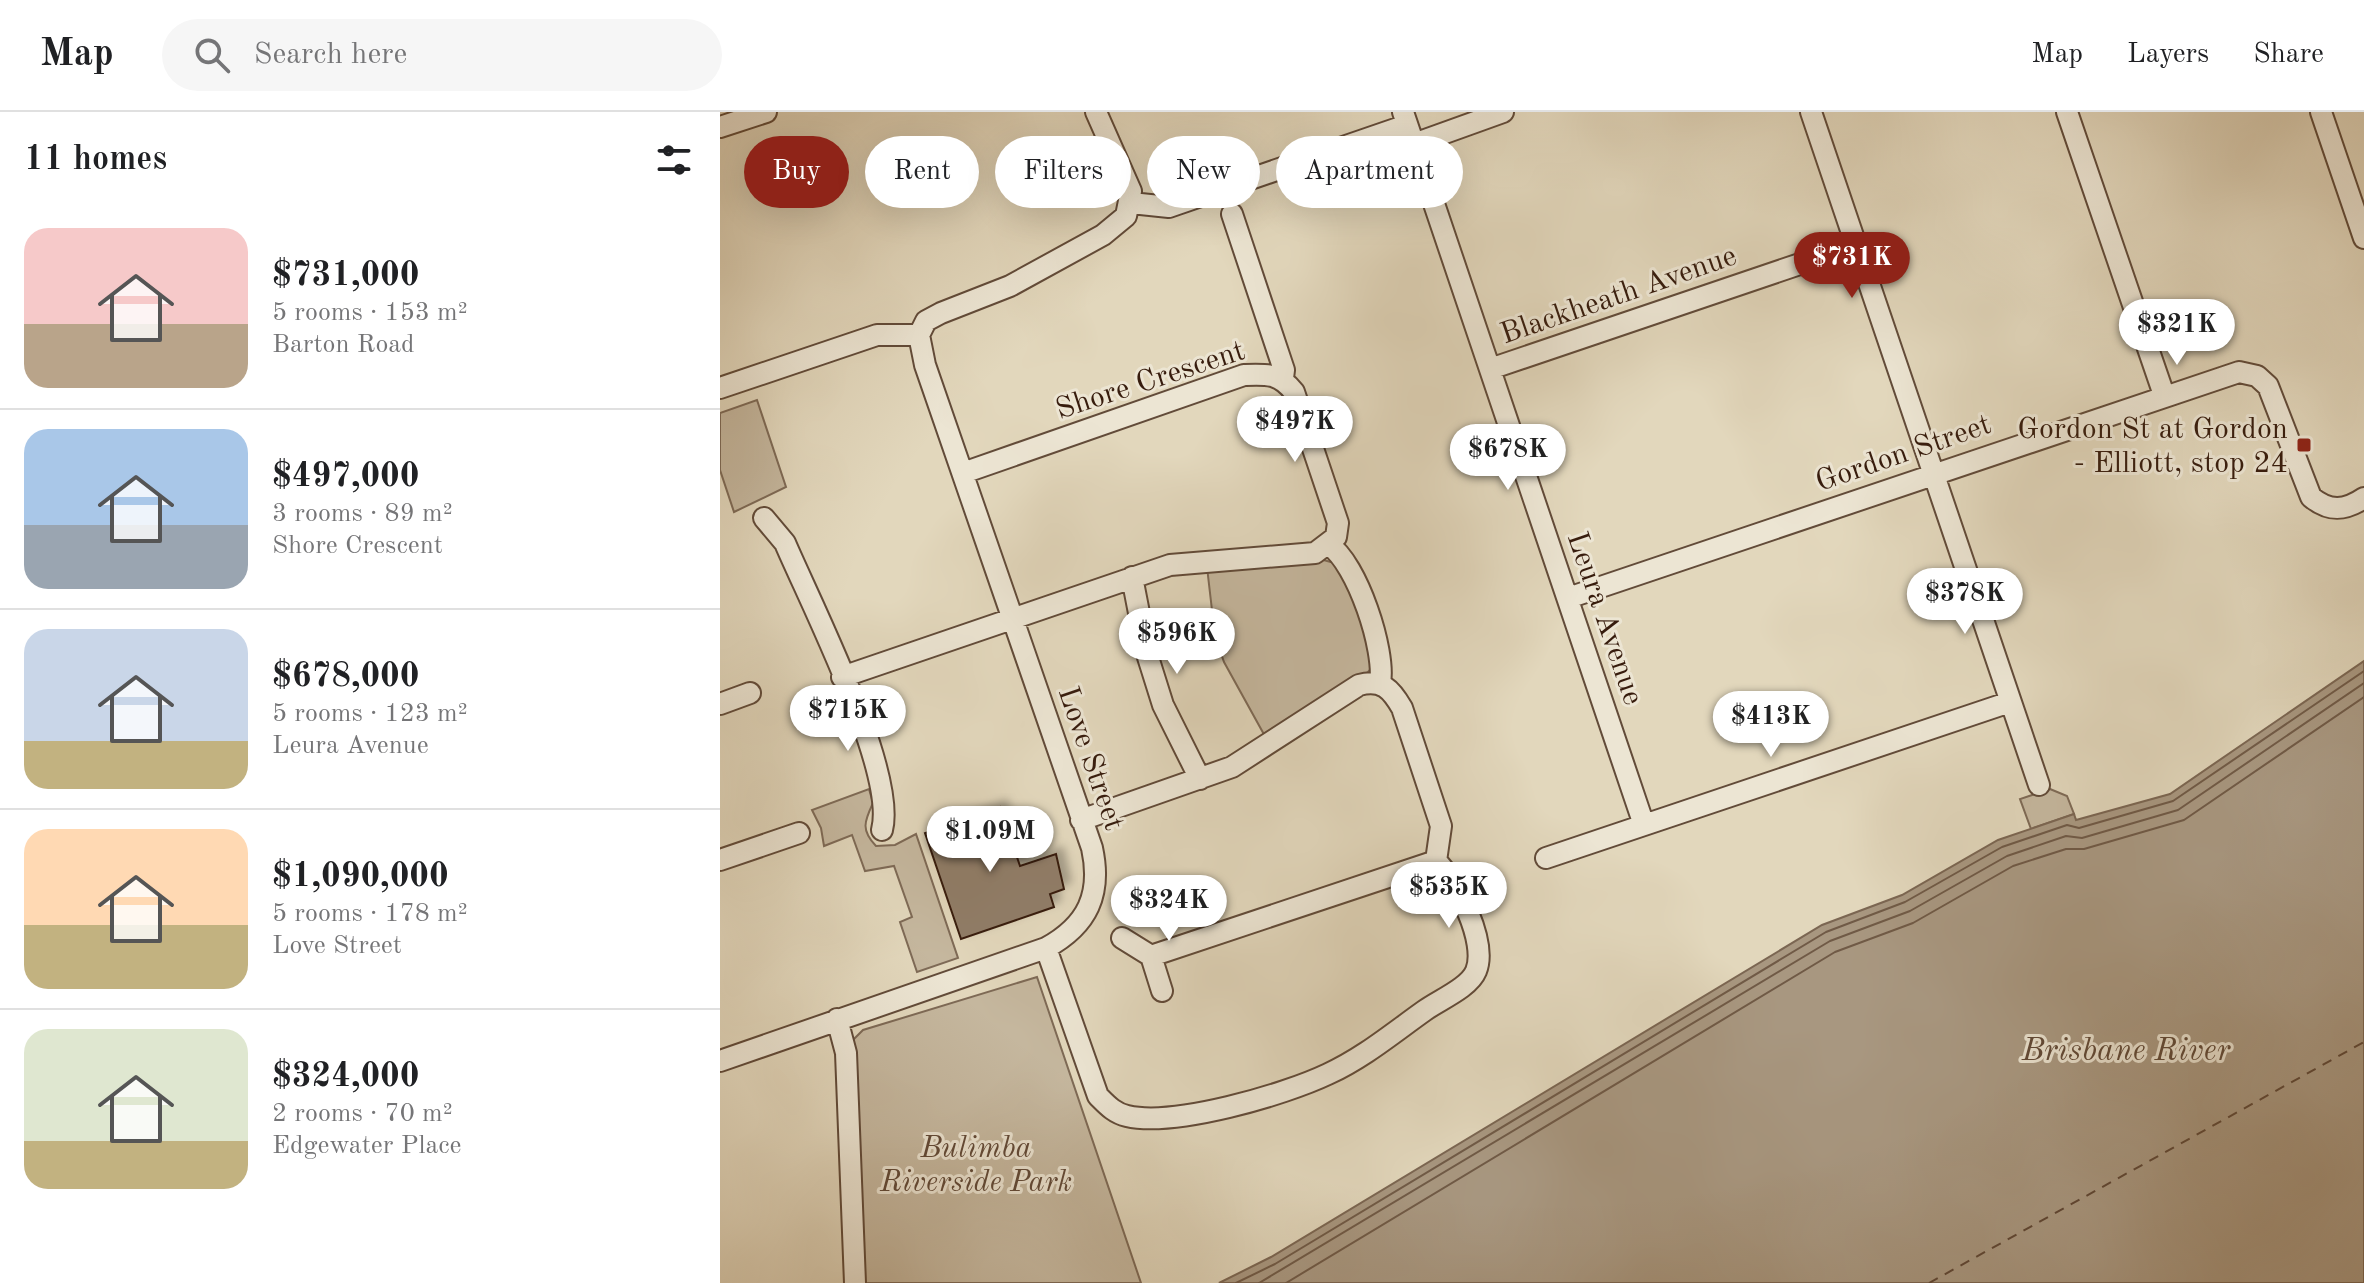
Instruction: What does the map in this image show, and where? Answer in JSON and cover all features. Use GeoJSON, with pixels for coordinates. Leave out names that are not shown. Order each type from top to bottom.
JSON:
{"type":"FeatureCollection","features":[{"type":"Feature","properties":{"kind":"street"},"geometry":{"type":"LineString","coordinates":[[720,127],[766,112]]}},
{"type":"Feature","properties":{"kind":"street"},"geometry":{"type":"LineString","coordinates":[[1096,112],[1107,136]]}},
{"type":"Feature","properties":{"kind":"street"},"geometry":{"type":"LineString","coordinates":[[1131,203],[1169,207],[1408,127],[1503,112]]}},
{"type":"Feature","properties":{"kind":"street"},"geometry":{"type":"LineString","coordinates":[[1811,112],[2039,785]]}},
{"type":"Feature","properties":{"kind":"street"},"geometry":{"type":"LineString","coordinates":[[2067,112],[2164,395]]}},
{"type":"Feature","properties":{"kind":"street"},"geometry":{"type":"LineString","coordinates":[[2321,112],[2364,238]]}},
{"type":"Feature","properties":{"kind":"street","name":"Leura Avenue"},"geometry":{"type":"LineString","coordinates":[[1408,127],[1644,825]]}},
{"type":"Feature","properties":{"kind":"street"},"geometry":{"type":"LineString","coordinates":[[720,388],[877,335],[919,335],[926,321],[1010,286],[1103,235],[1121,223],[1128,208]]}},
{"type":"Feature","properties":{"kind":"street"},"geometry":{"type":"LineString","coordinates":[[1232,214],[1284,370],[1283,378]]}},
{"type":"Feature","properties":{"kind":"street","name":"Blackheath Avenue"},"geometry":{"type":"LineString","coordinates":[[1490,369],[1856,245]]}},
{"type":"Feature","properties":{"kind":"street","name":"Love Street"},"geometry":{"type":"LineString","coordinates":[[720,1061],[1046,948],[1082,922],[1096,891],[1097,871],[1081,820],[925,365],[919,335]]}},
{"type":"Feature","properties":{"kind":"street","name":"Shore Crescent"},"geometry":{"type":"LineString","coordinates":[[963,473],[1244,375],[1268,373],[1283,378],[1294,392],[1338,523],[1336,537],[1329,545]]}},
{"type":"Feature","properties":{"kind":"street","name":"Gordon Street"},"geometry":{"type":"LineString","coordinates":[[1568,598],[2230,373],[2257,376],[2268,386],[2311,497],[2322,506],[2335,509],[2349,507],[2364,498]]}},
{"type":"Feature","properties":{"kind":"street"},"geometry":{"type":"LineString","coordinates":[[764,518],[785,543],[842,677],[880,782],[886,815],[882,830]]}},
{"type":"Feature","properties":{"kind":"street"},"geometry":{"type":"LineString","coordinates":[[842,677],[1170,565],[1315,553],[1329,545],[1349,564],[1381,657],[1380,683]]}},
{"type":"Feature","properties":{"kind":"street"},"geometry":{"type":"LineString","coordinates":[[1132,577],[1147,654],[1163,705],[1200,779]]}},
{"type":"Feature","properties":{"kind":"street"},"geometry":{"type":"LineString","coordinates":[[1046,948],[1098,1096],[1111,1110],[1129,1117],[1218,1109],[1274,1095],[1329,1074],[1381,1044],[1475,975],[1479,961],[1477,941],[1457,886],[1436,861],[1441,826],[1402,708],[1392,691],[1380,683],[1359,685],[1253,757],[1200,779],[1081,820]]}},
{"type":"Feature","properties":{"kind":"street"},"geometry":{"type":"LineString","coordinates":[[720,704],[750,693]]}},
{"type":"Feature","properties":{"kind":"street"},"geometry":{"type":"LineString","coordinates":[[1546,858],[2010,702]]}},
{"type":"Feature","properties":{"kind":"street"},"geometry":{"type":"LineString","coordinates":[[720,860],[799,833]]}},
{"type":"Feature","properties":{"kind":"street"},"geometry":{"type":"LineString","coordinates":[[1151,956],[1436,861]]}},
{"type":"Feature","properties":{"kind":"street"},"geometry":{"type":"LineString","coordinates":[[1122,938],[1151,956],[1162,991]]}},
{"type":"Feature","properties":{"kind":"street"},"geometry":{"type":"LineString","coordinates":[[837,1019],[846,1053],[855,1283]]}},
{"type":"Feature","properties":{"kind":"green space"},"geometry":{"type":"Polygon","coordinates":[[[757,400],[786,487],[734,512],[720,470],[720,413],[757,400]]]}},
{"type":"Feature","properties":{"kind":"green space"},"geometry":{"type":"Polygon","coordinates":[[[1320,559],[1345,566],[1378,661],[1368,672],[1266,738],[1224,662],[1215,636],[1207,567],[1320,559]]]}},
{"type":"Feature","properties":{"kind":"green space"},"geometry":{"type":"Polygon","coordinates":[[[869,789],[873,803],[866,821],[868,835],[876,846],[895,845],[916,834],[958,958],[917,972],[900,922],[912,917],[894,866],[865,871],[852,835],[824,846],[821,828],[812,810],[869,789]]]}},
{"type":"Feature","properties":{"kind":"green space"},"geometry":{"type":"Polygon","coordinates":[[[2050,789],[2067,796],[2074,814],[2031,829],[2020,799],[2050,789]]]}},
{"type":"Feature","properties":{"kind":"green space","name":"Bulimba Riverside Park"},"geometry":{"type":"Polygon","coordinates":[[[1037,977],[1141,1283],[861,1283],[852,1041],[863,1030],[1037,977]]]}},
{"type":"Feature","properties":{"kind":"water","name":"Brisbane River"},"geometry":{"type":"Polygon","coordinates":[[[2364,661],[2364,1283],[1219,1283],[1271,1257],[1822,925],[1902,895],[1998,840],[2074,814],[2076,820],[2170,794],[2364,661]]]}},
{"type":"Feature","properties":{"kind":"building"},"geometry":{"type":"Polygon","coordinates":[[[1000,807],[1020,866],[1056,854],[1064,889],[1050,894],[1054,907],[961,939],[925,833],[1000,807]]]}},
{"type":"Feature","properties":{"kind":"ferry route"},"geometry":{"type":"LineString","coordinates":[[1929,1283],[2364,1042]]}},
{"type":"Feature","properties":{"kind":"place","name":"Gordon St at Gordon - Elliott, stop 24"},"geometry":{"type":"Point","coordinates":[2304,445]}}]}
